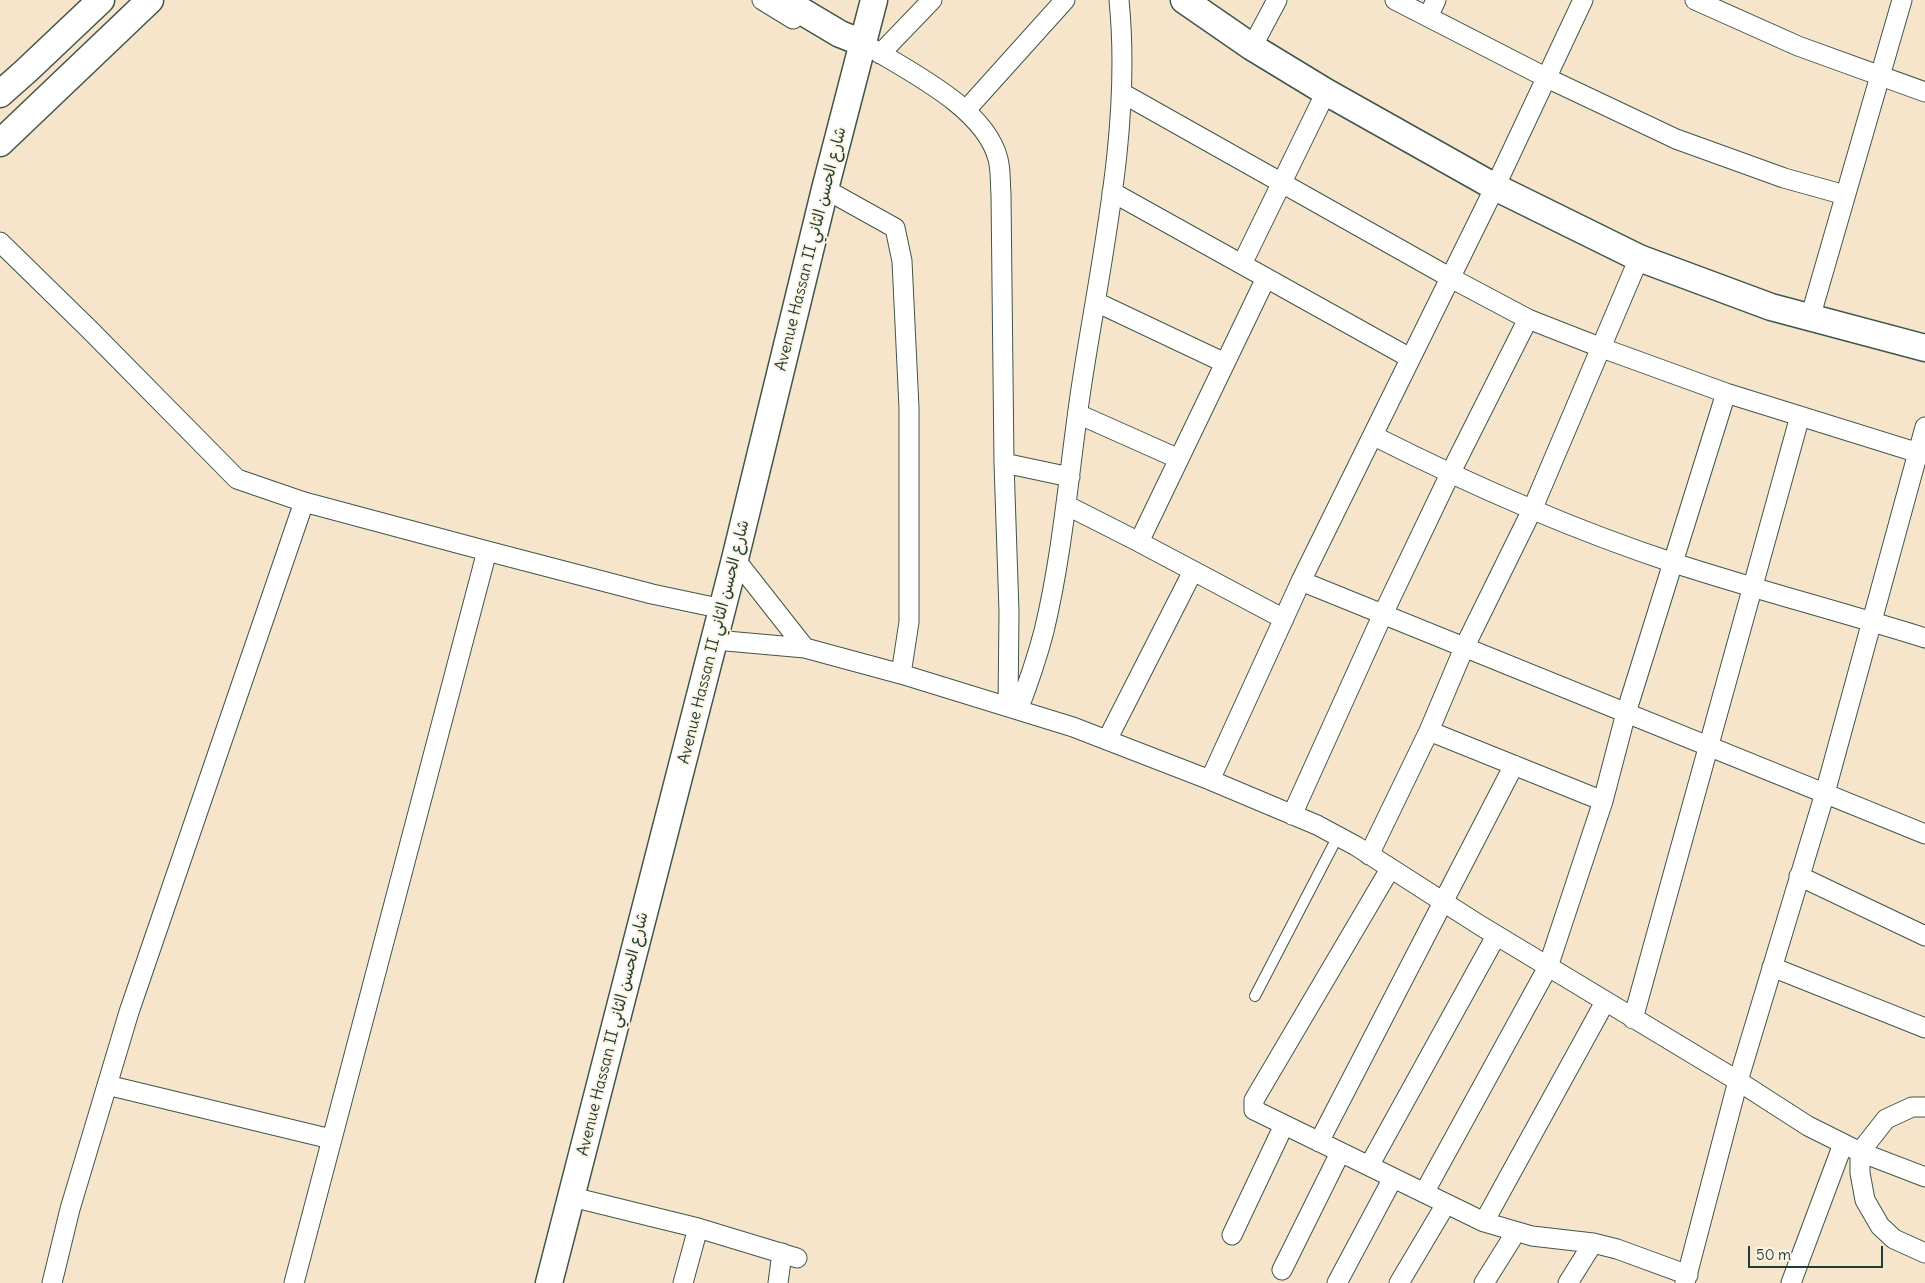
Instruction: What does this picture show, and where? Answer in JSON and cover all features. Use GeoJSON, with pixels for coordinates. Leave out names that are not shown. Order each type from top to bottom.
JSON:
{"type":"FeatureCollection","features":[{"type":"Feature","properties":{"kind":"street"},"geometry":{"type":"LineString","coordinates":[[0,94],[101,0]]}},
{"type":"Feature","properties":{"kind":"street"},"geometry":{"type":"LineString","coordinates":[[0,142],[150,0]]}},
{"type":"Feature","properties":{"kind":"street"},"geometry":{"type":"LineString","coordinates":[[762,0],[819,34],[831,35],[836,32]]}},
{"type":"Feature","properties":{"kind":"street"},"geometry":{"type":"LineString","coordinates":[[783,0],[938,89],[966,110],[986,132],[998,159],[1001,194],[1004,463],[1013,709]]}},
{"type":"Feature","properties":{"kind":"street","name":"Avenue Hassan II شارع الحسن الثاني"},"geometry":{"type":"LineString","coordinates":[[549,1283],[715,640],[825,189],[871,49],[874,0]]}},
{"type":"Feature","properties":{"kind":"street"},"geometry":{"type":"LineString","coordinates":[[871,49],[932,0]]}},
{"type":"Feature","properties":{"kind":"street"},"geometry":{"type":"LineString","coordinates":[[966,110],[1065,0]]}},
{"type":"Feature","properties":{"kind":"street"},"geometry":{"type":"LineString","coordinates":[[1013,709],[1034,666],[1044,630],[1066,505],[1112,192],[1122,92],[1119,0]]}},
{"type":"Feature","properties":{"kind":"street"},"geometry":{"type":"LineString","coordinates":[[1184,0],[1252,47],[1326,92],[1495,187],[1639,258],[1771,307],[1925,348]]}},
{"type":"Feature","properties":{"kind":"street"},"geometry":{"type":"LineString","coordinates":[[1252,47],[1277,0]]}},
{"type":"Feature","properties":{"kind":"street"},"geometry":{"type":"LineString","coordinates":[[1395,0],[1547,78],[1676,139],[1784,178],[1845,195]]}},
{"type":"Feature","properties":{"kind":"street"},"geometry":{"type":"LineString","coordinates":[[1428,17],[1436,0]]}},
{"type":"Feature","properties":{"kind":"street"},"geometry":{"type":"LineString","coordinates":[[1210,780],[1301,581],[1374,436],[1449,277],[1495,187],[1583,0]]}},
{"type":"Feature","properties":{"kind":"street"},"geometry":{"type":"LineString","coordinates":[[1695,0],[1798,46],[1879,77],[1925,92]]}},
{"type":"Feature","properties":{"kind":"street"},"geometry":{"type":"LineString","coordinates":[[1810,318],[1902,0]]}},
{"type":"Feature","properties":{"kind":"street"},"geometry":{"type":"LineString","coordinates":[[806,2],[844,24],[871,49]]}},
{"type":"Feature","properties":{"kind":"street"},"geometry":{"type":"LineString","coordinates":[[1122,92],[1449,277],[1528,319],[1726,394],[1921,454]]}},
{"type":"Feature","properties":{"kind":"street"},"geometry":{"type":"LineString","coordinates":[[1242,264],[1326,92]]}},
{"type":"Feature","properties":{"kind":"street"},"geometry":{"type":"LineString","coordinates":[[825,189],[895,228],[902,261],[909,408],[909,622],[902,674]]}},
{"type":"Feature","properties":{"kind":"street"},"geometry":{"type":"LineString","coordinates":[[1112,192],[1410,358]]}},
{"type":"Feature","properties":{"kind":"street"},"geometry":{"type":"LineString","coordinates":[[0,242],[238,479],[304,502],[486,551],[652,594],[722,609]]}},
{"type":"Feature","properties":{"kind":"street"},"geometry":{"type":"LineString","coordinates":[[1370,855],[1429,731],[1464,648],[1532,510],[1639,258]]}},
{"type":"Feature","properties":{"kind":"street"},"geometry":{"type":"LineString","coordinates":[[1139,542],[1266,278]]}},
{"type":"Feature","properties":{"kind":"street"},"geometry":{"type":"LineString","coordinates":[[1096,302],[1225,363]]}},
{"type":"Feature","properties":{"kind":"street"},"geometry":{"type":"LineString","coordinates":[[1292,814],[1383,614],[1450,474],[1528,319]]}},
{"type":"Feature","properties":{"kind":"street"},"geometry":{"type":"LineString","coordinates":[[1424,1193],[1548,967],[1603,801],[1626,713],[1726,394]]}},
{"type":"Feature","properties":{"kind":"street"},"geometry":{"type":"LineString","coordinates":[[1078,414],[1179,459]]}},
{"type":"Feature","properties":{"kind":"street"},"geometry":{"type":"LineString","coordinates":[[1633,1018],[1800,416]]}},
{"type":"Feature","properties":{"kind":"street"},"geometry":{"type":"LineString","coordinates":[[1390,869],[1254,1100],[1254,1110],[1484,1222],[1532,1236],[1593,1242],[1617,1249],[1686,1279],[1738,1081],[1824,793],[1921,454],[1925,427]]}},
{"type":"Feature","properties":{"kind":"street"},"geometry":{"type":"LineString","coordinates":[[1374,436],[1450,474],[1532,510],[1672,562],[1925,638]]}},
{"type":"Feature","properties":{"kind":"street"},"geometry":{"type":"LineString","coordinates":[[1004,463],[1070,477]]}},
{"type":"Feature","properties":{"kind":"street"},"geometry":{"type":"LineString","coordinates":[[52,1283],[70,1210],[129,1012],[304,502]]}},
{"type":"Feature","properties":{"kind":"street"},"geometry":{"type":"LineString","coordinates":[[1066,505],[1284,620]]}},
{"type":"Feature","properties":{"kind":"street"},"geometry":{"type":"LineString","coordinates":[[294,1283],[486,551]]}},
{"type":"Feature","properties":{"kind":"street"},"geometry":{"type":"LineString","coordinates":[[735,560],[805,648]]}},
{"type":"Feature","properties":{"kind":"street"},"geometry":{"type":"LineString","coordinates":[[1108,740],[1193,571]]}},
{"type":"Feature","properties":{"kind":"street"},"geometry":{"type":"LineString","coordinates":[[1301,581],[1925,834]]}},
{"type":"Feature","properties":{"kind":"street"},"geometry":{"type":"LineString","coordinates":[[715,640],[805,648],[902,674],[1108,740],[1292,814],[1338,836],[1370,855],[1496,936],[1738,1081],[1808,1126],[1860,1152],[1925,1177]]}},
{"type":"Feature","properties":{"kind":"street"},"geometry":{"type":"LineString","coordinates":[[1429,731],[1603,801]]}},
{"type":"Feature","properties":{"kind":"street"},"geometry":{"type":"LineString","coordinates":[[1319,1142],[1514,765]]}},
{"type":"Feature","properties":{"kind":"street"},"geometry":{"type":"LineString","coordinates":[[1799,876],[1925,936]]}},
{"type":"Feature","properties":{"kind":"street"},"geometry":{"type":"LineString","coordinates":[[1369,1166],[1496,936]]}},
{"type":"Feature","properties":{"kind":"street"},"geometry":{"type":"LineString","coordinates":[[1772,967],[1925,1028]]}},
{"type":"Feature","properties":{"kind":"street"},"geometry":{"type":"LineString","coordinates":[[1484,1222],[1605,1002]]}},
{"type":"Feature","properties":{"kind":"street"},"geometry":{"type":"LineString","coordinates":[[107,1085],[331,1139]]}},
{"type":"Feature","properties":{"kind":"street"},"geometry":{"type":"LineString","coordinates":[[1925,1107],[1912,1107],[1886,1119],[1860,1152],[1860,1174],[1864,1200],[1880,1226],[1894,1238],[1925,1253]]}},
{"type":"Feature","properties":{"kind":"street"},"geometry":{"type":"LineString","coordinates":[[1232,1234],[1284,1125]]}},
{"type":"Feature","properties":{"kind":"street"},"geometry":{"type":"LineString","coordinates":[[1791,1283],[1843,1144]]}},
{"type":"Feature","properties":{"kind":"street"},"geometry":{"type":"LineString","coordinates":[[1282,1270],[1340,1153]]}},
{"type":"Feature","properties":{"kind":"street"},"geometry":{"type":"LineString","coordinates":[[1337,1283],[1393,1178]]}},
{"type":"Feature","properties":{"kind":"street"},"geometry":{"type":"LineString","coordinates":[[572,1197],[698,1228],[789,1256],[778,1283]]}},
{"type":"Feature","properties":{"kind":"street"},"geometry":{"type":"LineString","coordinates":[[1402,1282],[1446,1204]]}},
{"type":"Feature","properties":{"kind":"street"},"geometry":{"type":"LineString","coordinates":[[683,1283],[698,1228]]}},
{"type":"Feature","properties":{"kind":"street"},"geometry":{"type":"LineString","coordinates":[[1484,1283],[1516,1232]]}},
{"type":"Feature","properties":{"kind":"street"},"geometry":{"type":"LineString","coordinates":[[1568,1283],[1593,1242]]}},
{"type":"Feature","properties":{"kind":"lane"},"geometry":{"type":"LineString","coordinates":[[1255,996],[1338,836]]}}]}
